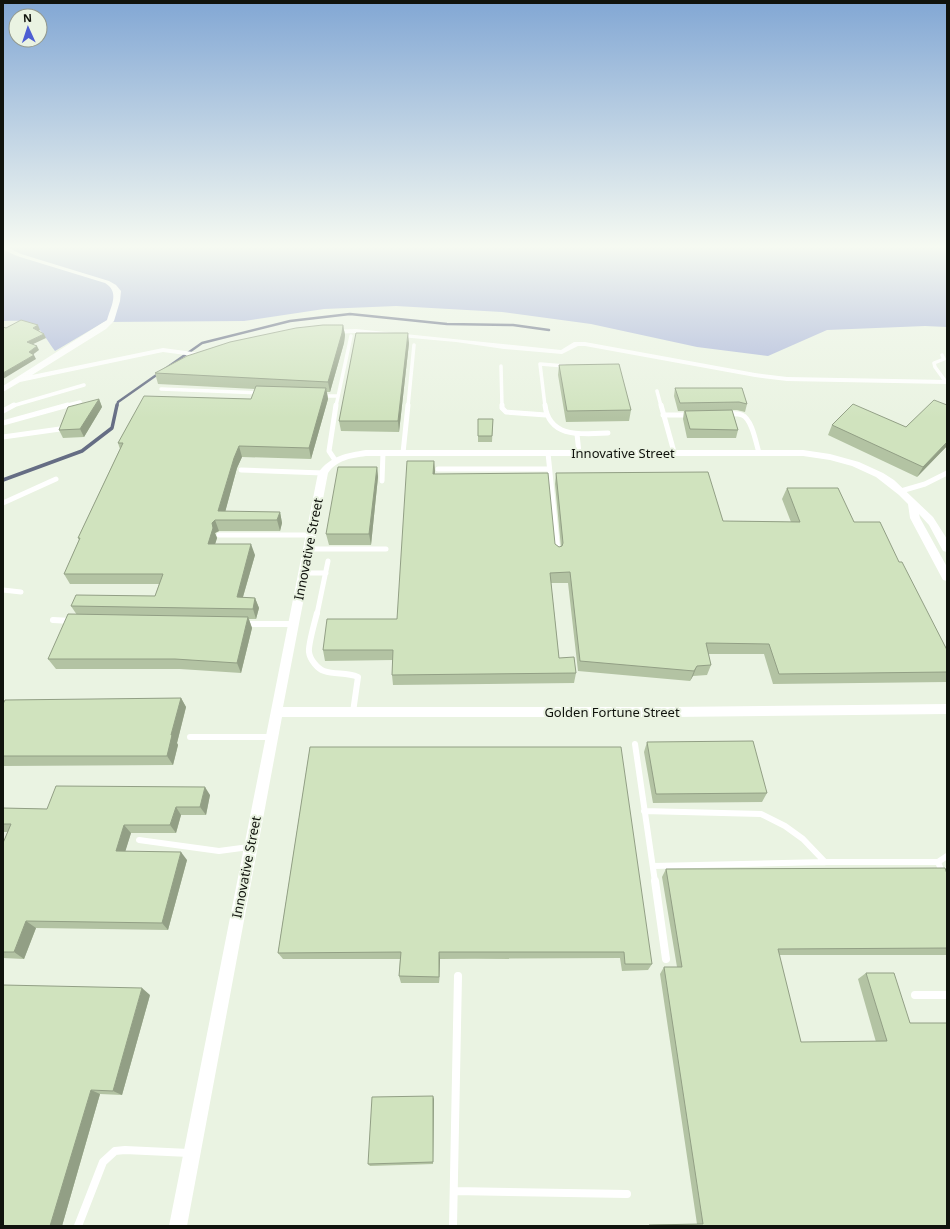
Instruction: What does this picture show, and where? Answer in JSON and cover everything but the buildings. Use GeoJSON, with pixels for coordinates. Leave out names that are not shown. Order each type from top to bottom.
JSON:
{"type":"FeatureCollection","features":[{"type":"Feature","properties":{"kind":"street"},"geometry":{"type":"LineString","coordinates":[[3,390],[103,327],[110,321],[115,303]]}},
{"type":"Feature","properties":{"kind":"street"},"geometry":{"type":"LineString","coordinates":[[326,332],[356,331],[562,352],[577,344],[585,344],[755,376],[792,380],[946,382]]}},
{"type":"Feature","properties":{"kind":"street"},"geometry":{"type":"LineString","coordinates":[[18,380],[163,350],[203,356],[219,353]]}},
{"type":"Feature","properties":{"kind":"street","name":"Innovative Street"},"geometry":{"type":"LineString","coordinates":[[335,460],[361,454],[383,453],[674,452],[821,454],[871,469],[901,491],[913,504],[930,517],[947,548]]}},
{"type":"Feature","properties":{"kind":"street"},"geometry":{"type":"LineString","coordinates":[[323,473],[327,466],[335,460]]}},
{"type":"Feature","properties":{"kind":"street","name":"Innovative Street"},"geometry":{"type":"LineString","coordinates":[[178,1226],[249,847],[277,712],[323,473]]}},
{"type":"Feature","properties":{"kind":"street"},"geometry":{"type":"LineString","coordinates":[[913,504],[915,518],[947,577]]}},
{"type":"Feature","properties":{"kind":"street","name":"Golden Fortune Street"},"geometry":{"type":"LineString","coordinates":[[277,712],[673,712],[947,709]]}},
{"type":"Feature","properties":{"kind":"lane"},"geometry":{"type":"LineString","coordinates":[[335,460],[329,451],[338,396],[351,336]]}},
{"type":"Feature","properties":{"kind":"lane"},"geometry":{"type":"LineString","coordinates":[[403,453],[414,345]]}},
{"type":"Feature","properties":{"kind":"lane"},"geometry":{"type":"LineString","coordinates":[[942,356],[944,359],[934,363],[935,367],[946,382]]}},
{"type":"Feature","properties":{"kind":"lane"},"geometry":{"type":"LineString","coordinates":[[572,366],[540,364],[546,415],[560,430],[571,434],[608,433]]}},
{"type":"Feature","properties":{"kind":"lane"},"geometry":{"type":"LineString","coordinates":[[501,366],[502,408],[506,412],[546,415]]}},
{"type":"Feature","properties":{"kind":"lane"},"geometry":{"type":"LineString","coordinates":[[3,411],[16,404],[84,385]]}},
{"type":"Feature","properties":{"kind":"lane"},"geometry":{"type":"LineString","coordinates":[[161,389],[268,394]]}},
{"type":"Feature","properties":{"kind":"lane"},"geometry":{"type":"LineString","coordinates":[[657,390],[674,452]]}},
{"type":"Feature","properties":{"kind":"lane"},"geometry":{"type":"LineString","coordinates":[[314,395],[338,396]]}},
{"type":"Feature","properties":{"kind":"lane"},"geometry":{"type":"LineString","coordinates":[[3,423],[80,402]]}},
{"type":"Feature","properties":{"kind":"lane"},"geometry":{"type":"LineString","coordinates":[[723,414],[737,414],[744,417],[748,422],[759,453]]}},
{"type":"Feature","properties":{"kind":"lane"},"geometry":{"type":"LineString","coordinates":[[664,415],[693,415]]}},
{"type":"Feature","properties":{"kind":"lane"},"geometry":{"type":"LineString","coordinates":[[3,437],[60,429]]}},
{"type":"Feature","properties":{"kind":"lane"},"geometry":{"type":"LineString","coordinates":[[577,434],[579,453]]}},
{"type":"Feature","properties":{"kind":"lane"},"geometry":{"type":"LineString","coordinates":[[382,481],[383,453]]}},
{"type":"Feature","properties":{"kind":"lane"},"geometry":{"type":"LineString","coordinates":[[548,453],[558,554]]}},
{"type":"Feature","properties":{"kind":"lane"},"geometry":{"type":"LineString","coordinates":[[438,469],[549,469]]}},
{"type":"Feature","properties":{"kind":"lane"},"geometry":{"type":"LineString","coordinates":[[241,470],[323,473]]}},
{"type":"Feature","properties":{"kind":"lane"},"geometry":{"type":"LineString","coordinates":[[901,491],[917,487],[938,478],[947,472]]}},
{"type":"Feature","properties":{"kind":"lane"},"geometry":{"type":"LineString","coordinates":[[3,503],[56,479]]}},
{"type":"Feature","properties":{"kind":"lane"},"geometry":{"type":"LineString","coordinates":[[219,535],[310,535]]}},
{"type":"Feature","properties":{"kind":"lane"},"geometry":{"type":"LineString","coordinates":[[308,549],[386,549]]}},
{"type":"Feature","properties":{"kind":"lane"},"geometry":{"type":"LineString","coordinates":[[328,561],[309,652],[313,664],[326,672],[350,672],[358,677],[353,712]]}},
{"type":"Feature","properties":{"kind":"lane"},"geometry":{"type":"LineString","coordinates":[[303,573],[326,573]]}},
{"type":"Feature","properties":{"kind":"lane"},"geometry":{"type":"LineString","coordinates":[[3,590],[21,592]]}},
{"type":"Feature","properties":{"kind":"lane"},"geometry":{"type":"LineString","coordinates":[[53,620],[77,621]]}},
{"type":"Feature","properties":{"kind":"lane"},"geometry":{"type":"LineString","coordinates":[[238,624],[294,624]]}},
{"type":"Feature","properties":{"kind":"lane"},"geometry":{"type":"LineString","coordinates":[[190,736],[272,737]]}},
{"type":"Feature","properties":{"kind":"lane"},"geometry":{"type":"LineString","coordinates":[[635,744],[666,959]]}},
{"type":"Feature","properties":{"kind":"lane"},"geometry":{"type":"LineString","coordinates":[[644,811],[761,814],[785,826],[797,835],[825,862]]}},
{"type":"Feature","properties":{"kind":"lane"},"geometry":{"type":"LineString","coordinates":[[139,840],[219,851],[249,847]]}},
{"type":"Feature","properties":{"kind":"lane"},"geometry":{"type":"LineString","coordinates":[[652,866],[825,862],[938,862],[947,856]]}},
{"type":"Feature","properties":{"kind":"lane"},"geometry":{"type":"LineString","coordinates":[[938,862],[947,884]]}},
{"type":"Feature","properties":{"kind":"lane"},"geometry":{"type":"LineString","coordinates":[[453,1226],[458,976]]}},
{"type":"Feature","properties":{"kind":"lane"},"geometry":{"type":"LineString","coordinates":[[914,995],[947,995]]}},
{"type":"Feature","properties":{"kind":"lane"},"geometry":{"type":"LineString","coordinates":[[78,1226],[104,1162],[115,1151],[125,1150],[192,1153]]}},
{"type":"Feature","properties":{"kind":"lane"},"geometry":{"type":"LineString","coordinates":[[454,1191],[627,1194]]}},
{"type":"Feature","properties":{"kind":"shaded area"},"geometry":{"type":"Polygon","coordinates":[[[3,303],[947,303],[947,327],[925,326],[827,330],[768,356],[697,347],[591,324],[502,312],[396,306],[324,309],[244,321],[104,322],[55,351],[40,330],[30,323],[23,321],[3,321],[3,303]]]}},
{"type":"Feature","properties":{"kind":"waterway"},"geometry":{"type":"LineString","coordinates":[[117,406],[118,402],[202,343],[290,321],[350,314],[447,324],[513,325],[549,330]]}},
{"type":"Feature","properties":{"kind":"waterway"},"geometry":{"type":"LineString","coordinates":[[3,480],[82,451],[112,428],[117,405]]}}]}
